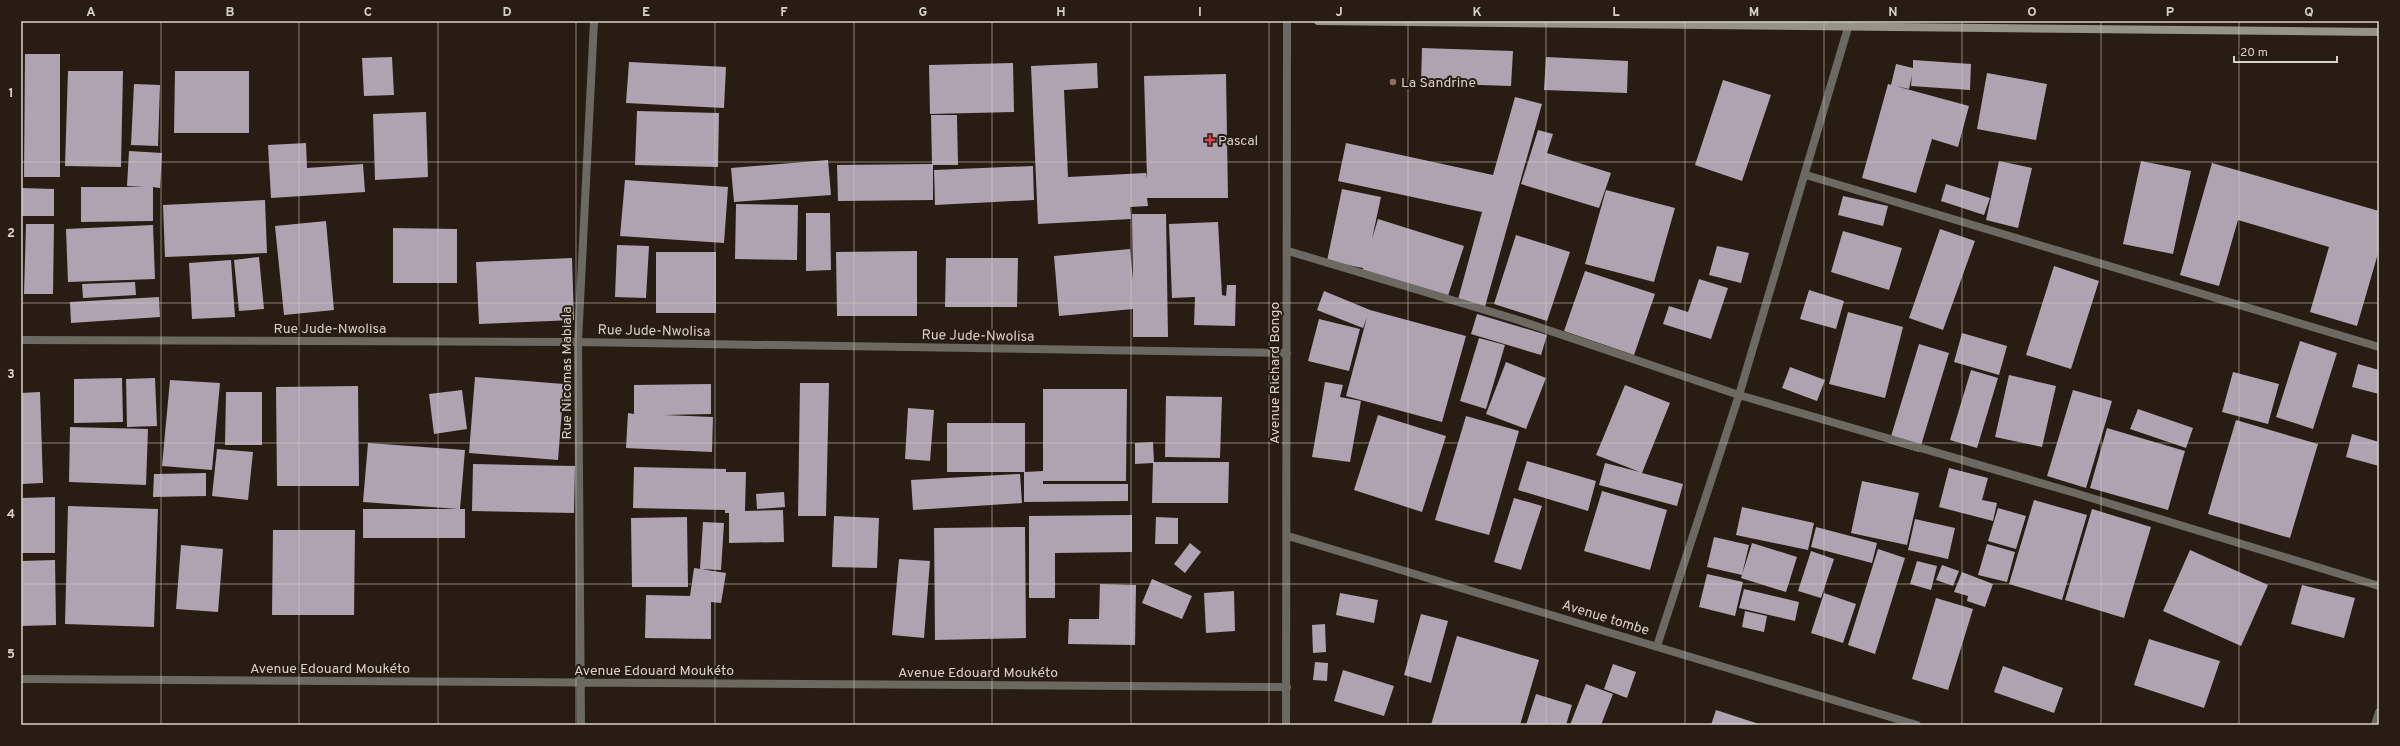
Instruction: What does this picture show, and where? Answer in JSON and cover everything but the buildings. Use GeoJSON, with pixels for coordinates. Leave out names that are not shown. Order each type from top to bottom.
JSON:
{"type":"FeatureCollection","features":[{"type":"Feature","properties":{"kind":"street","name":"Rue Nicomas Mabiala"},"geometry":{"type":"LineString","coordinates":[[581,725],[582,682],[578,342],[594,21]]}},
{"type":"Feature","properties":{"kind":"street","name":"Avenue Richard Bongo"},"geometry":{"type":"LineString","coordinates":[[1286,725],[1288,536],[1287,21]]}},
{"type":"Feature","properties":{"kind":"street"},"geometry":{"type":"LineString","coordinates":[[1318,21],[1850,23],[2379,32]]}},
{"type":"Feature","properties":{"kind":"street"},"geometry":{"type":"LineString","coordinates":[[1657,646],[1739,395],[1806,175],[1850,23]]}},
{"type":"Feature","properties":{"kind":"street"},"geometry":{"type":"LineString","coordinates":[[1806,175],[2379,347]]}},
{"type":"Feature","properties":{"kind":"street"},"geometry":{"type":"LineString","coordinates":[[1288,251],[1515,319],[1739,395],[2075,493],[2379,586]]}},
{"type":"Feature","properties":{"kind":"street","name":"Rue Jude-Nwolisa"},"geometry":{"type":"LineString","coordinates":[[21,340],[578,342],[1287,353]]}},
{"type":"Feature","properties":{"kind":"street","name":"Avenue tombe"},"geometry":{"type":"LineString","coordinates":[[1288,536],[1917,725]]}},
{"type":"Feature","properties":{"kind":"street","name":"Avenue Edouard Moukéto"},"geometry":{"type":"LineString","coordinates":[[21,679],[1287,687]]}},
{"type":"Feature","properties":{"kind":"street"},"geometry":{"type":"LineString","coordinates":[[2375,725],[2379,712]]}},
{"type":"Feature","properties":{"kind":"place","name":"La Sandrine"},"geometry":{"type":"Point","coordinates":[1393,82]}},
{"type":"Feature","properties":{"kind":"place","name":"Pascal"},"geometry":{"type":"Point","coordinates":[1210,140]}}]}
